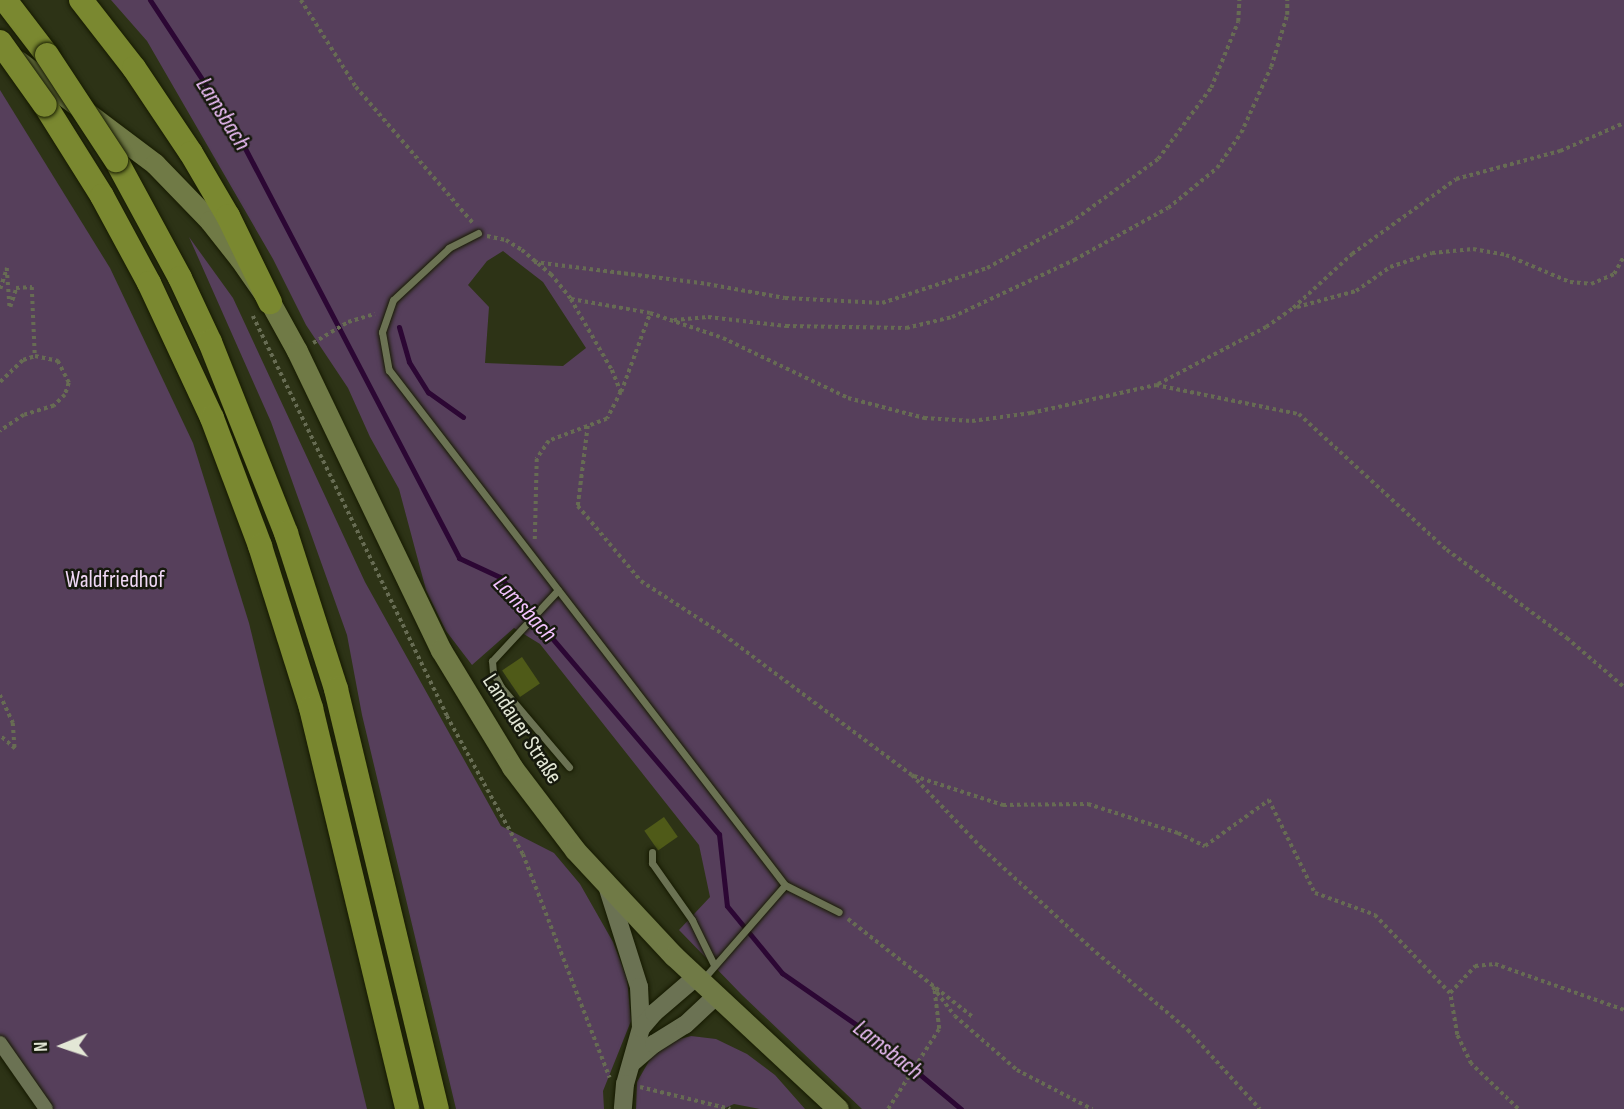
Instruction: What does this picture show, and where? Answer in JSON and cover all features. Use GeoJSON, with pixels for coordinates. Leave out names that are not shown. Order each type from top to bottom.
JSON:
{"type":"FeatureCollection","features":[{"type":"Feature","properties":{"kind":"highway"},"geometry":{"type":"LineString","coordinates":[[5,0],[47,55],[116,160],[180,278],[210,342],[286,533],[336,689],[437,1109]]}},
{"type":"Feature","properties":{"kind":"highway"},"geometry":{"type":"LineString","coordinates":[[81,0],[134,68],[191,153],[228,216],[258,303]]}},
{"type":"Feature","properties":{"kind":"highway"},"geometry":{"type":"LineString","coordinates":[[0,44],[45,105],[102,196],[155,294],[212,418],[260,546],[311,708],[407,1109]]}},
{"type":"Feature","properties":{"kind":"main road","name":"Landauer Straße"},"geometry":{"type":"LineString","coordinates":[[0,44],[155,164],[210,221],[258,303],[298,351],[400,569],[476,711],[512,767],[575,850],[607,885],[704,974],[716,996],[838,1109]]}},
{"type":"Feature","properties":{"kind":"street"},"geometry":{"type":"LineString","coordinates":[[607,885],[627,939],[639,988],[641,1028],[625,1084],[623,1109]]}},
{"type":"Feature","properties":{"kind":"street"},"geometry":{"type":"LineString","coordinates":[[641,1028],[654,1013],[704,974]]}},
{"type":"Feature","properties":{"kind":"street"},"geometry":{"type":"LineString","coordinates":[[633,1062],[653,1044],[685,1025],[716,996]]}},
{"type":"Feature","properties":{"kind":"street"},"geometry":{"type":"LineString","coordinates":[[0,1043],[46,1109]]}},
{"type":"Feature","properties":{"kind":"lane"},"geometry":{"type":"LineString","coordinates":[[478,233],[449,248],[418,274],[387,310],[382,332],[389,370],[785,885],[839,912]]}},
{"type":"Feature","properties":{"kind":"lane"},"geometry":{"type":"LineString","coordinates":[[558,590],[492,661],[492,672],[501,687],[569,767]]}},
{"type":"Feature","properties":{"kind":"lane"},"geometry":{"type":"LineString","coordinates":[[652,852],[652,863],[692,920],[704,974]]}},
{"type":"Feature","properties":{"kind":"lane"},"geometry":{"type":"LineString","coordinates":[[704,974],[785,885]]}},
{"type":"Feature","properties":{"kind":"path"},"geometry":{"type":"LineString","coordinates":[[301,0],[356,87],[454,198]]}},
{"type":"Feature","properties":{"kind":"path"},"geometry":{"type":"LineString","coordinates":[[621,392],[612,370],[571,299],[551,274],[534,262],[707,284],[785,298],[882,303],[987,268],[1070,223],[1158,159],[1211,88],[1238,22],[1239,0]]}},
{"type":"Feature","properties":{"kind":"path"},"geometry":{"type":"LineString","coordinates":[[672,320],[708,317],[786,326],[906,328],[952,317],[1073,260],[1168,208],[1217,167],[1241,133],[1270,67],[1287,15],[1287,0]]}},
{"type":"Feature","properties":{"kind":"path"},"geometry":{"type":"LineString","coordinates":[[571,299],[650,313],[672,320],[723,338],[848,398],[924,418],[972,421],[1031,413],[1156,384],[1266,327],[1293,308],[1352,254],[1456,179],[1560,151],[1624,124]]}},
{"type":"Feature","properties":{"kind":"path"},"geometry":{"type":"LineString","coordinates":[[1293,308],[1356,291],[1390,267],[1432,253],[1473,249],[1506,255],[1570,282],[1591,284],[1614,274],[1624,256]]}},
{"type":"Feature","properties":{"kind":"path"},"geometry":{"type":"LineString","coordinates":[[0,289],[7,268],[10,307],[16,288],[32,287],[35,356]]}},
{"type":"Feature","properties":{"kind":"path"},"geometry":{"type":"LineString","coordinates":[[258,303],[447,716],[523,854],[608,1077],[625,1084],[730,1109]]}},
{"type":"Feature","properties":{"kind":"path"},"geometry":{"type":"LineString","coordinates":[[322,338],[348,323],[387,310]]}},
{"type":"Feature","properties":{"kind":"path"},"geometry":{"type":"LineString","coordinates":[[536,559],[537,459],[549,441],[607,419],[621,392],[650,313]]}},
{"type":"Feature","properties":{"kind":"path"},"geometry":{"type":"LineString","coordinates":[[0,382],[23,360],[35,356],[58,361],[69,383],[65,395],[54,406],[24,415],[0,431]]}},
{"type":"Feature","properties":{"kind":"path"},"geometry":{"type":"LineString","coordinates":[[1156,384],[1299,414],[1447,550],[1567,638],[1624,687]]}},
{"type":"Feature","properties":{"kind":"path"},"geometry":{"type":"LineString","coordinates":[[588,426],[578,506],[641,581],[724,635],[912,775],[983,849],[1091,948],[1188,1030],[1260,1109]]}},
{"type":"Feature","properties":{"kind":"path"},"geometry":{"type":"LineString","coordinates":[[0,695],[13,723],[15,749],[0,736]]}},
{"type":"Feature","properties":{"kind":"path"},"geometry":{"type":"LineString","coordinates":[[912,775],[1003,805],[1088,804],[1178,833],[1206,846],[1269,800],[1315,893],[1375,915],[1450,993],[1457,1035],[1471,1065],[1518,1109]]}},
{"type":"Feature","properties":{"kind":"path"},"geometry":{"type":"LineString","coordinates":[[839,912],[973,1017]]}},
{"type":"Feature","properties":{"kind":"path"},"geometry":{"type":"LineString","coordinates":[[1450,993],[1475,966],[1495,964],[1624,1010]]}},
{"type":"Feature","properties":{"kind":"path"},"geometry":{"type":"LineString","coordinates":[[888,1109],[939,1029],[933,987]]}},
{"type":"Feature","properties":{"kind":"path"},"geometry":{"type":"LineString","coordinates":[[933,987],[955,1016],[1017,1070],[1092,1109]]}},
{"type":"Feature","properties":{"kind":"green space"},"geometry":{"type":"Polygon","coordinates":[[[111,0],[1624,0],[1624,1109],[862,1109],[742,995],[679,930],[710,897],[699,845],[540,644],[514,628],[472,665],[446,631],[426,590],[399,489],[370,437],[348,388],[306,325],[273,259],[147,41],[111,0]],[[503,251],[487,261],[468,285],[489,307],[485,363],[563,366],[586,348],[543,282],[503,251]]]}},
{"type":"Feature","properties":{"kind":"green space","name":"Waldfriedhof"},"geometry":{"type":"Polygon","coordinates":[[[0,90],[110,268],[193,443],[249,623],[367,1109],[46,1109],[0,1043],[0,90]]]}},
{"type":"Feature","properties":{"kind":"green space"},"geometry":{"type":"Polygon","coordinates":[[[189,237],[233,298],[365,582],[501,826],[554,853],[580,884],[613,942],[627,978],[631,1021],[603,1091],[604,1109],[456,1109],[362,715],[347,635],[271,422],[189,237]]]}},
{"type":"Feature","properties":{"kind":"green space"},"geometry":{"type":"Polygon","coordinates":[[[691,1036],[716,1039],[747,1054],[775,1075],[805,1109],[760,1109],[734,1104],[723,1109],[636,1109],[637,1082],[653,1054],[669,1042],[691,1036]]]}},
{"type":"Feature","properties":{"kind":"building"},"geometry":{"type":"Polygon","coordinates":[[[522,657],[540,684],[520,697],[502,670],[522,657]]]}},
{"type":"Feature","properties":{"kind":"building"},"geometry":{"type":"Polygon","coordinates":[[[664,817],[678,837],[658,850],[644,831],[664,817]]]}},
{"type":"Feature","properties":{"kind":"waterway","name":"Lamsbach"},"geometry":{"type":"LineString","coordinates":[[150,0],[236,131],[459,558],[500,577],[719,834],[727,906],[782,973],[880,1041],[961,1109]]}},
{"type":"Feature","properties":{"kind":"waterway"},"geometry":{"type":"LineString","coordinates":[[399,327],[409,362],[428,392],[463,417]]}}]}
